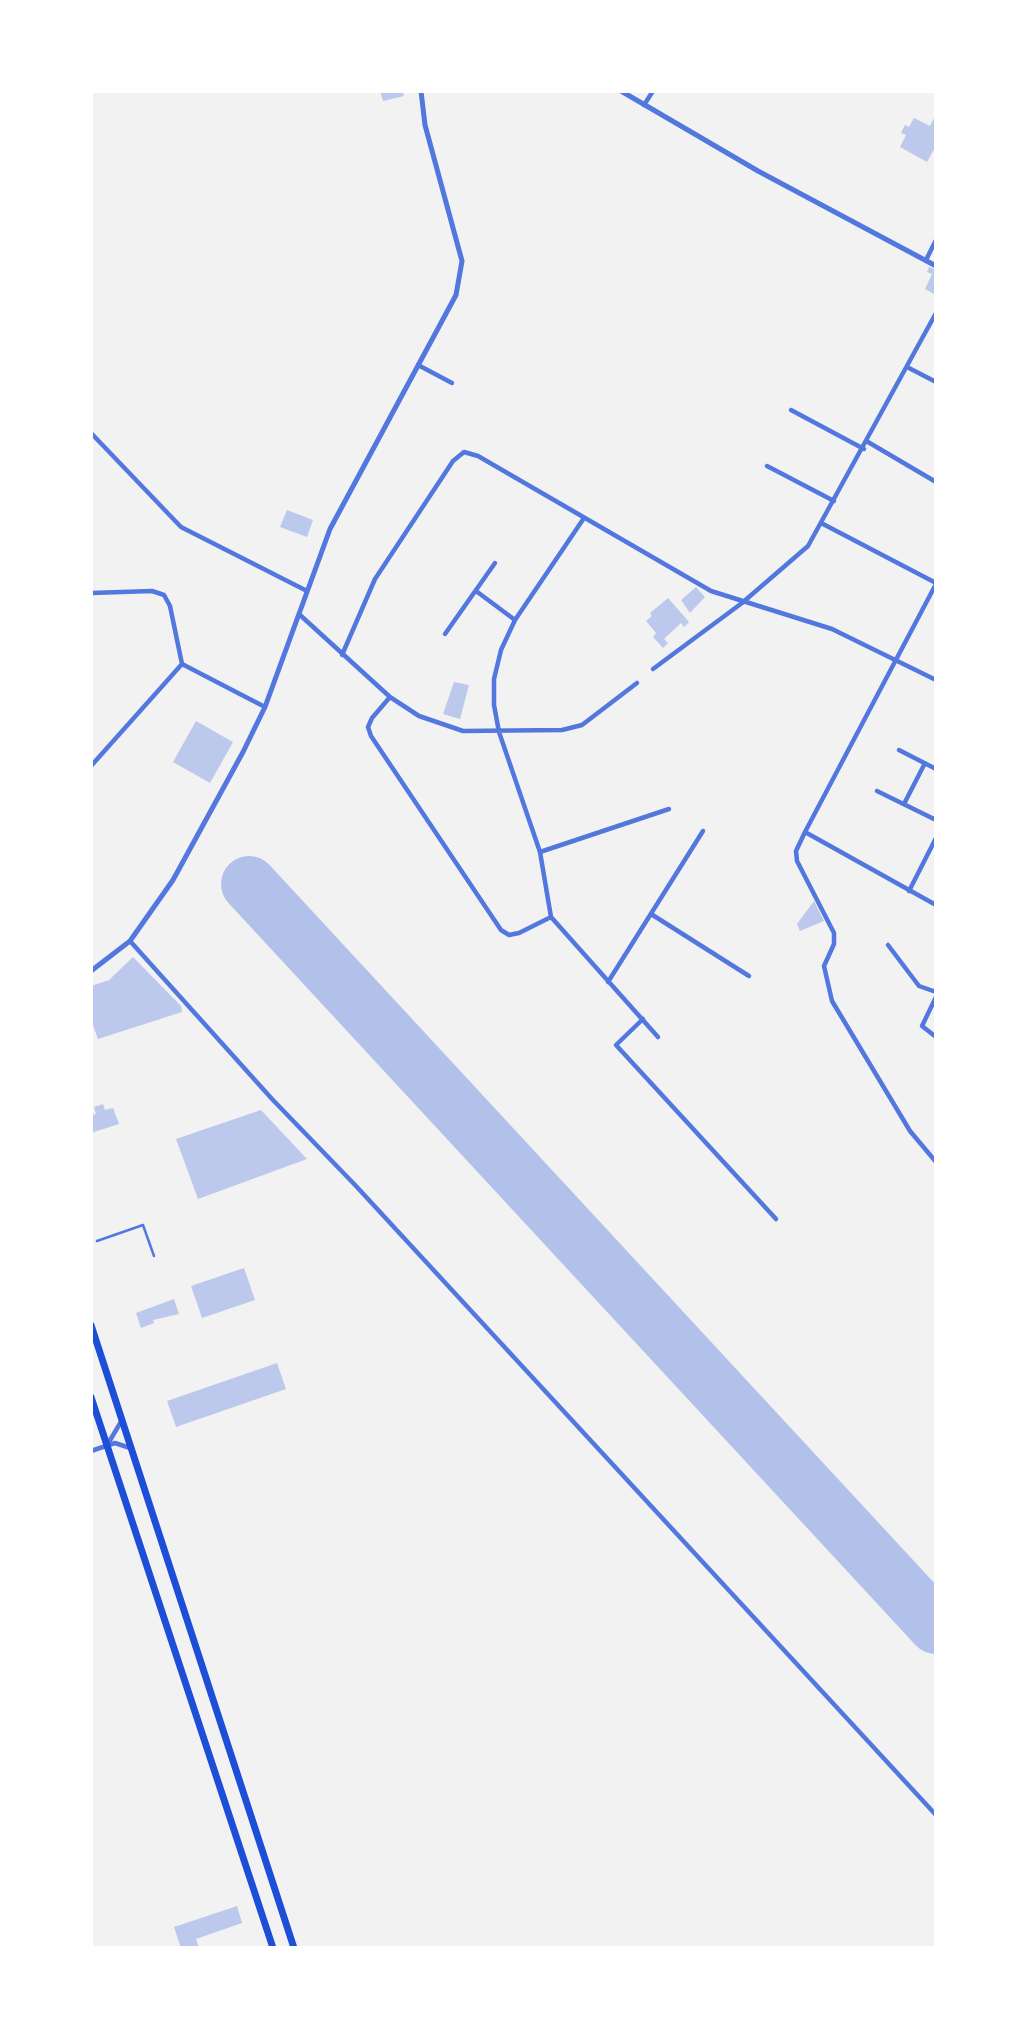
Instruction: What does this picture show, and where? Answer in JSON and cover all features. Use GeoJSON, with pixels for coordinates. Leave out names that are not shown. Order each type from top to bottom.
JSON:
{"type":"FeatureCollection","features":[{"type":"Feature","properties":{"kind":"highway"},"geometry":{"type":"LineString","coordinates":[[91,1325],[294,1948]]}},
{"type":"Feature","properties":{"kind":"highway"},"geometry":{"type":"LineString","coordinates":[[91,1397],[273,1948]]}},
{"type":"Feature","properties":{"kind":"street"},"geometry":{"type":"LineString","coordinates":[[91,971],[130,941],[173,880],[265,707],[330,529],[456,295],[462,261],[425,125],[421,91]]}},
{"type":"Feature","properties":{"kind":"street"},"geometry":{"type":"LineString","coordinates":[[621,91],[936,266]]}},
{"type":"Feature","properties":{"kind":"street"},"geometry":{"type":"LineString","coordinates":[[644,106],[653,91]]}},
{"type":"Feature","properties":{"kind":"street"},"geometry":{"type":"LineString","coordinates":[[926,260],[936,240]]}},
{"type":"Feature","properties":{"kind":"street"},"geometry":{"type":"LineString","coordinates":[[653,669],[792,563],[823,524],[936,313]]}},
{"type":"Feature","properties":{"kind":"street"},"geometry":{"type":"LineString","coordinates":[[418,365],[452,383]]}},
{"type":"Feature","properties":{"kind":"street"},"geometry":{"type":"LineString","coordinates":[[907,367],[936,382]]}},
{"type":"Feature","properties":{"kind":"street"},"geometry":{"type":"LineString","coordinates":[[791,410],[863,449]]}},
{"type":"Feature","properties":{"kind":"street"},"geometry":{"type":"LineString","coordinates":[[91,433],[181,527],[307,591]]}},
{"type":"Feature","properties":{"kind":"street"},"geometry":{"type":"LineString","coordinates":[[868,442],[936,482]]}},
{"type":"Feature","properties":{"kind":"street"},"geometry":{"type":"LineString","coordinates":[[342,655],[375,579],[453,461],[464,452],[478,456],[711,591],[742,603],[809,619],[936,680]]}},
{"type":"Feature","properties":{"kind":"street"},"geometry":{"type":"LineString","coordinates":[[767,466],[834,501]]}},
{"type":"Feature","properties":{"kind":"street"},"geometry":{"type":"LineString","coordinates":[[584,518],[515,620],[501,650],[494,679],[494,705],[499,732],[540,852],[551,917],[658,1037]]}},
{"type":"Feature","properties":{"kind":"street"},"geometry":{"type":"LineString","coordinates":[[823,524],[936,583],[796,851],[797,861],[834,933],[834,944],[824,966],[832,1001],[910,1131],[936,1162]]}},
{"type":"Feature","properties":{"kind":"street"},"geometry":{"type":"LineString","coordinates":[[445,634],[495,564]]}},
{"type":"Feature","properties":{"kind":"street"},"geometry":{"type":"LineString","coordinates":[[91,593],[152,591],[164,595],[170,606],[182,664]]}},
{"type":"Feature","properties":{"kind":"street"},"geometry":{"type":"LineString","coordinates":[[476,591],[515,620]]}},
{"type":"Feature","properties":{"kind":"street"},"geometry":{"type":"LineString","coordinates":[[300,615],[390,697],[440,726],[463,731],[562,730],[582,725],[637,683]]}},
{"type":"Feature","properties":{"kind":"street"},"geometry":{"type":"LineString","coordinates":[[182,664],[265,707]]}},
{"type":"Feature","properties":{"kind":"street"},"geometry":{"type":"LineString","coordinates":[[91,766],[182,664]]}},
{"type":"Feature","properties":{"kind":"street"},"geometry":{"type":"LineString","coordinates":[[390,697],[372,718],[368,727],[371,736],[501,930],[509,935],[519,933],[551,917]]}},
{"type":"Feature","properties":{"kind":"street"},"geometry":{"type":"LineString","coordinates":[[899,750],[936,769]]}},
{"type":"Feature","properties":{"kind":"street"},"geometry":{"type":"LineString","coordinates":[[904,804],[925,763]]}},
{"type":"Feature","properties":{"kind":"street"},"geometry":{"type":"LineString","coordinates":[[877,791],[936,820]]}},
{"type":"Feature","properties":{"kind":"street"},"geometry":{"type":"LineString","coordinates":[[540,852],[669,809]]}},
{"type":"Feature","properties":{"kind":"street"},"geometry":{"type":"LineString","coordinates":[[608,982],[703,831]]}},
{"type":"Feature","properties":{"kind":"street"},"geometry":{"type":"LineString","coordinates":[[804,832],[936,905]]}},
{"type":"Feature","properties":{"kind":"street"},"geometry":{"type":"LineString","coordinates":[[909,891],[936,838]]}},
{"type":"Feature","properties":{"kind":"street"},"geometry":{"type":"LineString","coordinates":[[651,914],[749,976]]}},
{"type":"Feature","properties":{"kind":"street"},"geometry":{"type":"LineString","coordinates":[[130,941],[272,1099],[356,1186],[936,1815]]}},
{"type":"Feature","properties":{"kind":"street"},"geometry":{"type":"LineString","coordinates":[[888,945],[919,986],[936,995],[922,1026],[936,1037]]}},
{"type":"Feature","properties":{"kind":"street"},"geometry":{"type":"LineString","coordinates":[[643,1019],[616,1045],[776,1219]]}},
{"type":"Feature","properties":{"kind":"street"},"geometry":{"type":"LineString","coordinates":[[106,1445],[117,1434],[122,1420]]}},
{"type":"Feature","properties":{"kind":"street"},"geometry":{"type":"LineString","coordinates":[[91,1451],[119,1443],[132,1449]]}},
{"type":"Feature","properties":{"kind":"lane"},"geometry":{"type":"LineString","coordinates":[[97,1241],[143,1225],[154,1256]]}},
{"type":"Feature","properties":{"kind":"building"},"geometry":{"type":"Polygon","coordinates":[[[380,91],[402,91],[404,96],[383,101],[380,91]]]}},
{"type":"Feature","properties":{"kind":"building"},"geometry":{"type":"Polygon","coordinates":[[[936,114],[936,146],[927,162],[900,147],[906,135],[901,133],[905,125],[909,127],[914,118],[930,126],[936,114]]]}},
{"type":"Feature","properties":{"kind":"building"},"geometry":{"type":"Polygon","coordinates":[[[929,267],[936,270],[936,295],[925,289],[932,274],[927,272],[929,267]]]}},
{"type":"Feature","properties":{"kind":"building"},"geometry":{"type":"Polygon","coordinates":[[[287,510],[313,520],[307,537],[280,527],[287,510]]]}},
{"type":"Feature","properties":{"kind":"building"},"geometry":{"type":"Polygon","coordinates":[[[696,587],[705,597],[690,613],[681,600],[696,587]]]}},
{"type":"Feature","properties":{"kind":"building"},"geometry":{"type":"Polygon","coordinates":[[[668,598],[689,622],[684,627],[681,623],[664,639],[668,643],[663,648],[653,637],[656,633],[646,621],[652,616],[650,613],[668,598]]]}},
{"type":"Feature","properties":{"kind":"building"},"geometry":{"type":"Polygon","coordinates":[[[454,682],[469,685],[460,719],[443,714],[454,682]]]}},
{"type":"Feature","properties":{"kind":"building"},"geometry":{"type":"Polygon","coordinates":[[[196,721],[233,742],[210,783],[173,762],[196,721]]]}},
{"type":"Feature","properties":{"kind":"building"},"geometry":{"type":"Polygon","coordinates":[[[814,901],[824,921],[800,931],[797,924],[814,901]]]}},
{"type":"Feature","properties":{"kind":"building"},"geometry":{"type":"Polygon","coordinates":[[[133,957],[181,1006],[182,1012],[98,1039],[91,1020],[91,986],[109,980],[133,957]]]}},
{"type":"Feature","properties":{"kind":"building"},"geometry":{"type":"Polygon","coordinates":[[[103,1104],[105,1110],[113,1108],[119,1124],[91,1133],[91,1115],[96,1114],[94,1107],[103,1104]]]}},
{"type":"Feature","properties":{"kind":"building"},"geometry":{"type":"Polygon","coordinates":[[[261,1110],[307,1159],[198,1199],[176,1139],[261,1110]]]}},
{"type":"Feature","properties":{"kind":"building"},"geometry":{"type":"Polygon","coordinates":[[[244,1268],[255,1300],[202,1318],[191,1286],[244,1268]]]}},
{"type":"Feature","properties":{"kind":"building"},"geometry":{"type":"Polygon","coordinates":[[[174,1299],[179,1314],[153,1320],[154,1323],[141,1328],[136,1313],[174,1299]]]}},
{"type":"Feature","properties":{"kind":"building"},"geometry":{"type":"Polygon","coordinates":[[[277,1363],[286,1389],[176,1427],[167,1401],[277,1363]]]}},
{"type":"Feature","properties":{"kind":"building"},"geometry":{"type":"Polygon","coordinates":[[[237,1906],[242,1923],[196,1939],[199,1948],[181,1948],[174,1927],[237,1906]]]}},
{"type":"Feature","properties":{"kind":"runway"},"geometry":{"type":"LineString","coordinates":[[249,884],[936,1626]]}}]}
